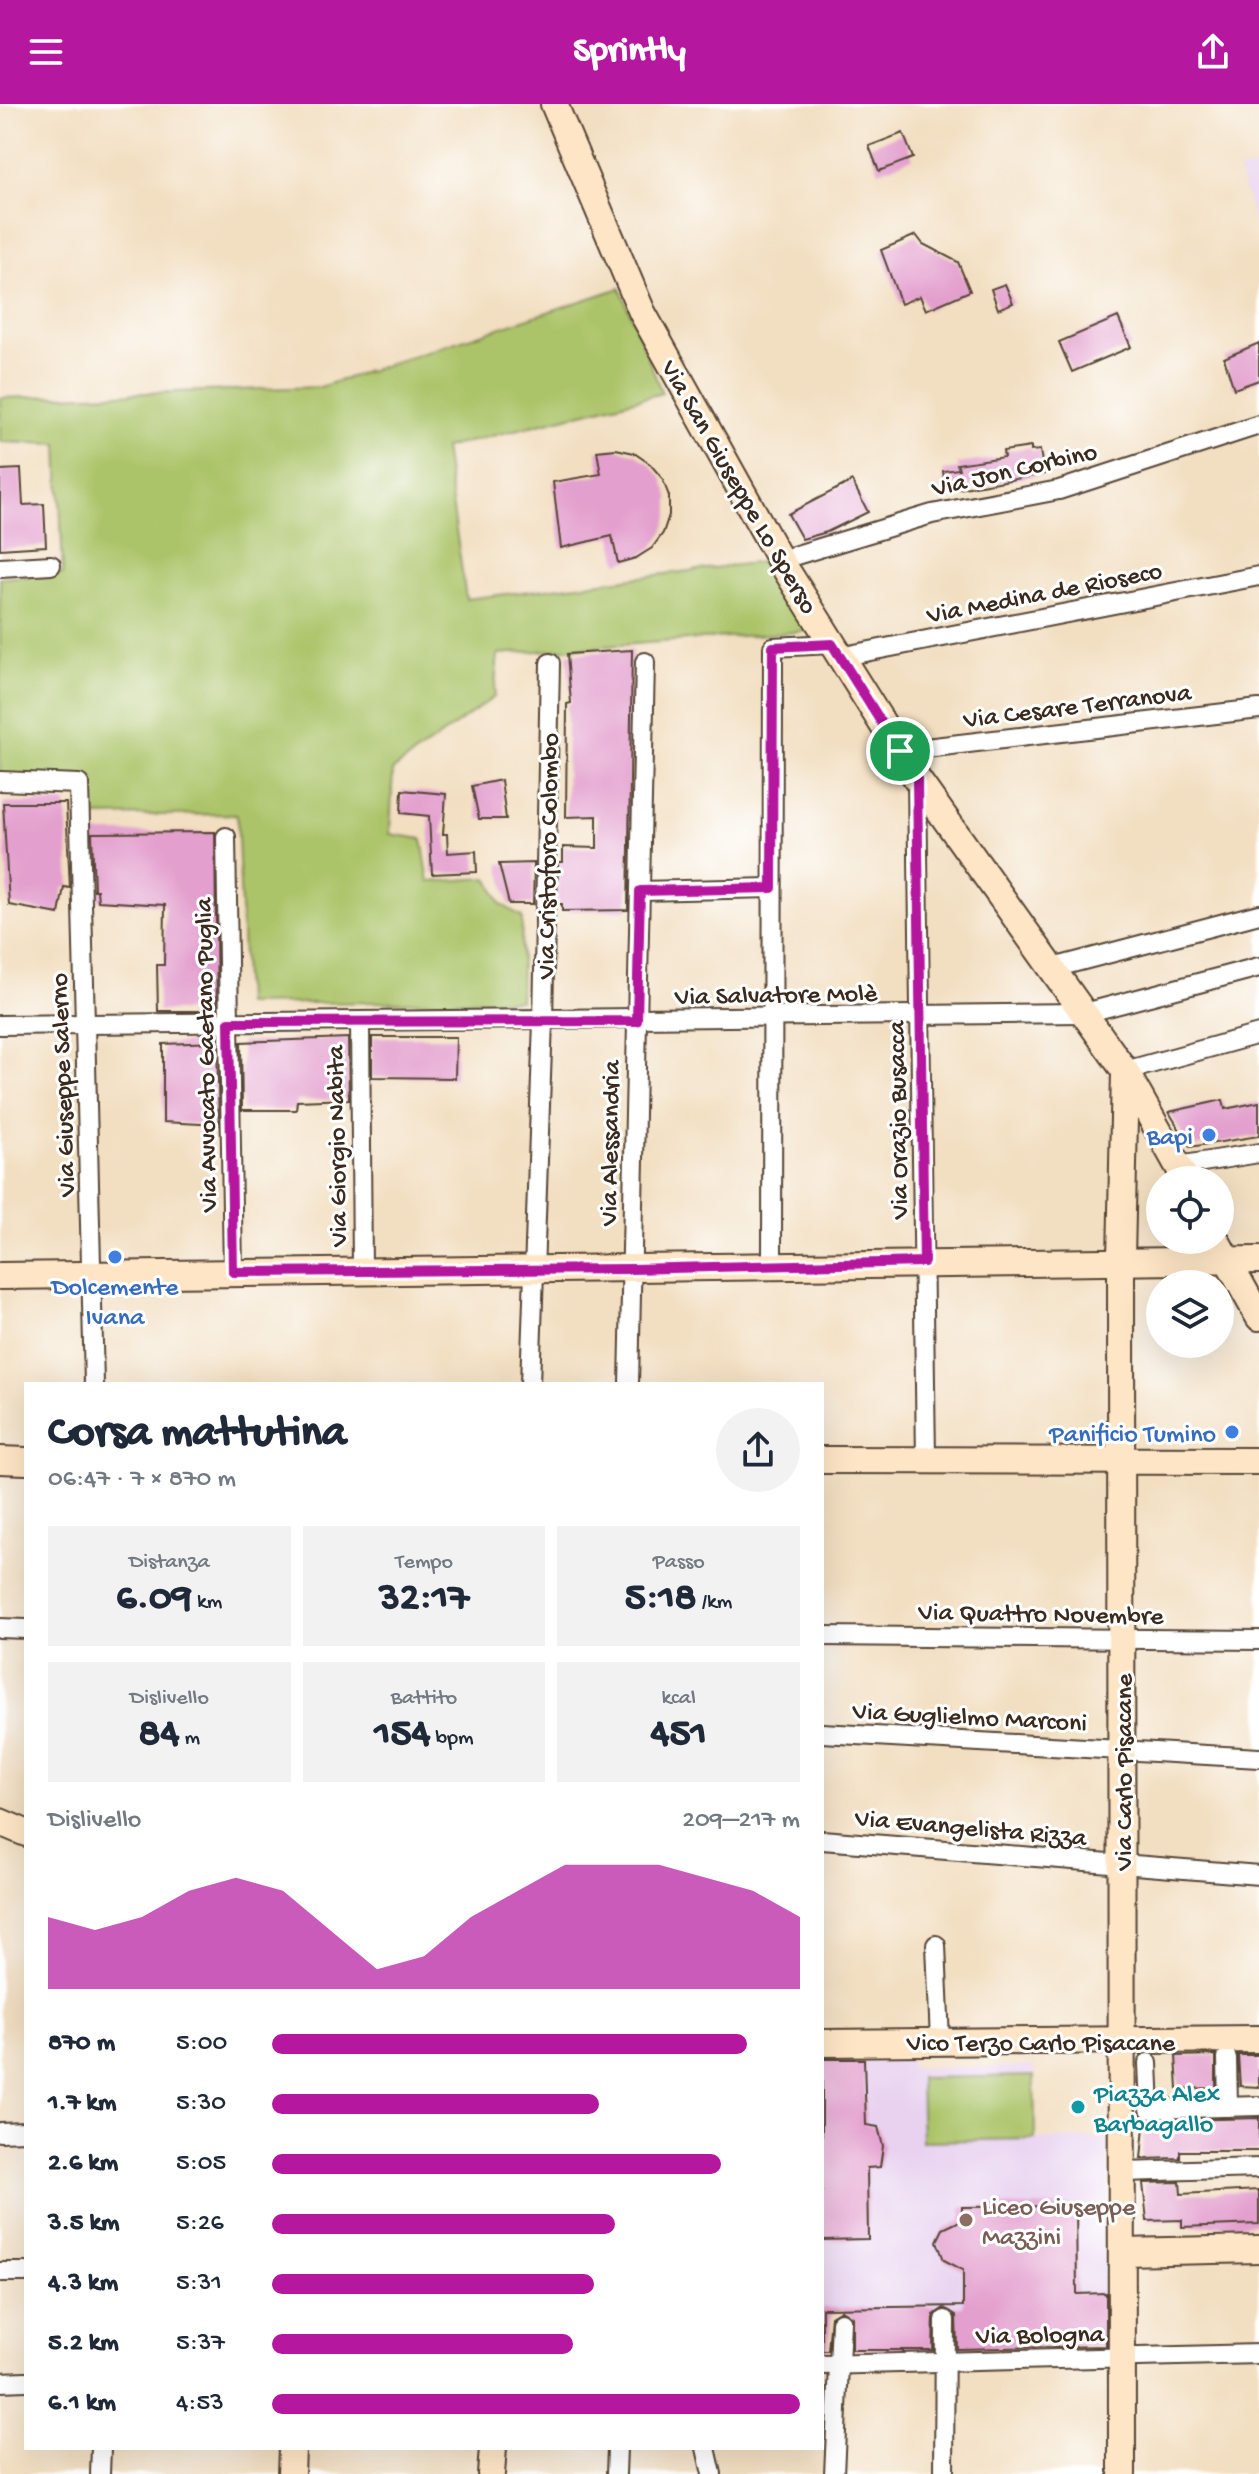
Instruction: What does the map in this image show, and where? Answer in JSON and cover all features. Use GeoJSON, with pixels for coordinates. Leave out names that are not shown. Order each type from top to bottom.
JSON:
{"type":"FeatureCollection","features":[{"type":"Feature","properties":{"kind":"street","name":"Via San Giuseppe Lo Sperso"},"geometry":{"type":"LineString","coordinates":[[554,104],[642,312],[780,560],[917,779],[1125,1071],[1178,1166]]}},
{"type":"Feature","properties":{"kind":"street","name":"Via Jon Corbino"},"geometry":{"type":"LineString","coordinates":[[780,560],[932,514],[1059,490],[1259,425]]}},
{"type":"Feature","properties":{"kind":"street"},"geometry":{"type":"LineString","coordinates":[[0,568],[51,565]]}},
{"type":"Feature","properties":{"kind":"street","name":"Via Medina de Rioseco"},"geometry":{"type":"LineString","coordinates":[[772,888],[773,647],[836,650],[1259,576]]}},
{"type":"Feature","properties":{"kind":"street","name":"Via Alessandria"},"geometry":{"type":"LineString","coordinates":[[629,1382],[645,662]]}},
{"type":"Feature","properties":{"kind":"street","name":"Via Cristoforo Colombo"},"geometry":{"type":"LineString","coordinates":[[530,1382],[543,1021],[550,663]]}},
{"type":"Feature","properties":{"kind":"street","name":"Via Cesare Terranova"},"geometry":{"type":"LineString","coordinates":[[900,751],[1259,709]]}},
{"type":"Feature","properties":{"kind":"street","name":"Via Orazio Busacca"},"geometry":{"type":"LineString","coordinates":[[917,779],[926,1460]]}},
{"type":"Feature","properties":{"kind":"street","name":"Via Giuseppe Salerno"},"geometry":{"type":"LineString","coordinates":[[0,781],[79,784],[94,1382]]}},
{"type":"Feature","properties":{"kind":"street","name":"Via Avvocato Gaetano Puglia"},"geometry":{"type":"LineString","coordinates":[[226,837],[233,1272]]}},
{"type":"Feature","properties":{"kind":"street"},"geometry":{"type":"LineString","coordinates":[[640,891],[772,888],[772,1264]]}},
{"type":"Feature","properties":{"kind":"street"},"geometry":{"type":"LineString","coordinates":[[1053,968],[1259,914]]}},
{"type":"Feature","properties":{"kind":"street","name":"Via Salvatore Molè"},"geometry":{"type":"LineString","coordinates":[[0,1025],[637,1021],[1085,1013],[1259,967]]}},
{"type":"Feature","properties":{"kind":"street","name":"Via Giorgio Nabita"},"geometry":{"type":"LineString","coordinates":[[360,1021],[362,1270]]}},
{"type":"Feature","properties":{"kind":"street"},"geometry":{"type":"LineString","coordinates":[[1125,1071],[1259,1034]]}},
{"type":"Feature","properties":{"kind":"street","name":"Via Carlo Pisacane"},"geometry":{"type":"LineString","coordinates":[[1122,2474],[1121,1259],[1125,1071]]}},
{"type":"Feature","properties":{"kind":"street"},"geometry":{"type":"LineString","coordinates":[[1209,1166],[1259,1153]]}},
{"type":"Feature","properties":{"kind":"street"},"geometry":{"type":"LineString","coordinates":[[1234,1253],[1259,1260]]}},
{"type":"Feature","properties":{"kind":"street"},"geometry":{"type":"LineString","coordinates":[[0,1276],[632,1269],[1121,1259],[1177,1254]]}},
{"type":"Feature","properties":{"kind":"street"},"geometry":{"type":"LineString","coordinates":[[1223,1254],[1259,1317]]}},
{"type":"Feature","properties":{"kind":"street"},"geometry":{"type":"LineString","coordinates":[[0,1460],[24,1461]]}},
{"type":"Feature","properties":{"kind":"street"},"geometry":{"type":"LineString","coordinates":[[824,1460],[1259,1461]]}},
{"type":"Feature","properties":{"kind":"street"},"geometry":{"type":"LineString","coordinates":[[0,1628],[24,1629]]}},
{"type":"Feature","properties":{"kind":"street","name":"Via Quattro Novembre"},"geometry":{"type":"LineString","coordinates":[[824,1636],[1259,1640]]}},
{"type":"Feature","properties":{"kind":"street","name":"Via Guglielmo Marconi"},"geometry":{"type":"LineString","coordinates":[[824,1733],[1259,1758]]}},
{"type":"Feature","properties":{"kind":"street"},"geometry":{"type":"LineString","coordinates":[[0,1822],[24,1832]]}},
{"type":"Feature","properties":{"kind":"street","name":"Via Evangelista Rizza"},"geometry":{"type":"LineString","coordinates":[[824,1840],[1259,1875]]}},
{"type":"Feature","properties":{"kind":"street"},"geometry":{"type":"LineString","coordinates":[[936,1945],[940,2042]]}},
{"type":"Feature","properties":{"kind":"street","name":"Vico Terzo Carlo Pisacane"},"geometry":{"type":"LineString","coordinates":[[824,2043],[1259,2039]]}},
{"type":"Feature","properties":{"kind":"street"},"geometry":{"type":"LineString","coordinates":[[1227,2058],[1228,2107]]}},
{"type":"Feature","properties":{"kind":"street"},"geometry":{"type":"LineString","coordinates":[[1148,2063],[1150,2109],[1259,2106]]}},
{"type":"Feature","properties":{"kind":"street"},"geometry":{"type":"LineString","coordinates":[[0,2132],[24,2131]]}},
{"type":"Feature","properties":{"kind":"street"},"geometry":{"type":"LineString","coordinates":[[1123,2172],[1259,2168]]}},
{"type":"Feature","properties":{"kind":"street"},"geometry":{"type":"LineString","coordinates":[[1123,2252],[1259,2249]]}},
{"type":"Feature","properties":{"kind":"street"},"geometry":{"type":"LineString","coordinates":[[0,2272],[24,2272]]}},
{"type":"Feature","properties":{"kind":"street"},"geometry":{"type":"LineString","coordinates":[[944,2474],[945,2320]]}},
{"type":"Feature","properties":{"kind":"street"},"geometry":{"type":"LineString","coordinates":[[834,2474],[831,2364],[841,2322]]}},
{"type":"Feature","properties":{"kind":"street","name":"Via Bologna"},"geometry":{"type":"LineString","coordinates":[[831,2364],[1259,2354]]}},
{"type":"Feature","properties":{"kind":"street"},"geometry":{"type":"LineString","coordinates":[[0,2382],[24,2381]]}},
{"type":"Feature","properties":{"kind":"street"},"geometry":{"type":"LineString","coordinates":[[100,2474],[101,2450]]}},
{"type":"Feature","properties":{"kind":"street"},"geometry":{"type":"LineString","coordinates":[[291,2474],[292,2450]]}},
{"type":"Feature","properties":{"kind":"street"},"geometry":{"type":"LineString","coordinates":[[491,2474],[493,2450]]}},
{"type":"Feature","properties":{"kind":"street"},"geometry":{"type":"LineString","coordinates":[[616,2474],[617,2450]]}},
{"type":"Feature","properties":{"kind":"street"},"geometry":{"type":"LineString","coordinates":[[706,2450],[712,2474]]}},
{"type":"Feature","properties":{"kind":"shaded area"},"geometry":{"type":"Polygon","coordinates":[[[1259,168],[1259,237],[1238,170],[1259,168]]]}},
{"type":"Feature","properties":{"kind":"shaded area","name":"Liceo Giuseppe Mazzini"},"geometry":{"type":"Polygon","coordinates":[[[910,2053],[911,2068],[1034,2066],[1035,2139],[1108,2138],[1111,2293],[1095,2294],[1095,2304],[824,2309],[824,2054],[910,2053]]]}},
{"type":"Feature","properties":{"kind":"green space"},"geometry":{"type":"Polygon","coordinates":[[[620,288],[662,393],[444,448],[466,599],[761,562],[810,631],[498,654],[494,697],[393,770],[390,834],[422,839],[429,882],[488,878],[501,904],[522,917],[520,1000],[245,1004],[237,814],[89,816],[92,788],[0,786],[0,578],[63,574],[58,444],[0,442],[0,398],[320,387],[620,288]]]}},
{"type":"Feature","properties":{"kind":"green space"},"geometry":{"type":"Polygon","coordinates":[[[1034,2076],[1035,2139],[922,2141],[920,2078],[1034,2076]]]}},
{"type":"Feature","properties":{"kind":"building"},"geometry":{"type":"Polygon","coordinates":[[[903,133],[913,158],[879,171],[869,146],[903,133]]]}},
{"type":"Feature","properties":{"kind":"building"},"geometry":{"type":"Polygon","coordinates":[[[916,235],[923,244],[958,262],[970,291],[926,310],[920,296],[901,304],[881,250],[916,235]]]}},
{"type":"Feature","properties":{"kind":"building"},"geometry":{"type":"Polygon","coordinates":[[[1005,284],[1013,303],[998,309],[991,289],[1005,284]]]}},
{"type":"Feature","properties":{"kind":"building"},"geometry":{"type":"Polygon","coordinates":[[[1118,317],[1131,347],[1072,372],[1059,342],[1118,317]]]}},
{"type":"Feature","properties":{"kind":"building"},"geometry":{"type":"Polygon","coordinates":[[[1259,343],[1259,380],[1234,389],[1224,358],[1259,343]]]}},
{"type":"Feature","properties":{"kind":"building"},"geometry":{"type":"Polygon","coordinates":[[[1031,447],[1031,451],[1040,450],[1044,474],[946,491],[943,471],[959,469],[957,464],[1004,457],[1003,451],[1031,447]]]}},
{"type":"Feature","properties":{"kind":"building"},"geometry":{"type":"Polygon","coordinates":[[[616,449],[634,453],[650,464],[662,478],[669,496],[669,515],[663,533],[652,548],[636,558],[618,563],[612,536],[561,548],[553,482],[601,474],[597,451],[616,449]]]}},
{"type":"Feature","properties":{"kind":"building"},"geometry":{"type":"Polygon","coordinates":[[[21,469],[23,505],[44,504],[46,546],[0,549],[0,470],[21,469]]]}},
{"type":"Feature","properties":{"kind":"building"},"geometry":{"type":"Polygon","coordinates":[[[852,481],[868,512],[827,532],[802,539],[788,514],[852,481]]]}},
{"type":"Feature","properties":{"kind":"building"},"geometry":{"type":"Polygon","coordinates":[[[632,650],[628,910],[562,911],[562,904],[557,904],[558,862],[563,862],[563,847],[597,848],[597,816],[566,817],[567,704],[571,703],[567,654],[632,650]]]}},
{"type":"Feature","properties":{"kind":"building"},"geometry":{"type":"Polygon","coordinates":[[[501,780],[506,819],[479,819],[472,786],[501,780]]]}},
{"type":"Feature","properties":{"kind":"building"},"geometry":{"type":"Polygon","coordinates":[[[402,790],[446,794],[443,834],[447,834],[448,853],[476,851],[477,872],[432,874],[429,816],[401,813],[402,790]]]}},
{"type":"Feature","properties":{"kind":"building"},"geometry":{"type":"Polygon","coordinates":[[[3,803],[66,803],[70,888],[64,887],[59,914],[9,905],[3,803]]]}},
{"type":"Feature","properties":{"kind":"building"},"geometry":{"type":"Polygon","coordinates":[[[215,832],[217,1011],[158,1011],[157,965],[164,965],[165,905],[98,901],[97,890],[94,890],[92,833],[215,832]]]}},
{"type":"Feature","properties":{"kind":"building"},"geometry":{"type":"Polygon","coordinates":[[[534,863],[533,904],[509,904],[499,864],[534,863]]]}},
{"type":"Feature","properties":{"kind":"building"},"geometry":{"type":"Polygon","coordinates":[[[372,1037],[456,1037],[455,1078],[372,1077],[372,1037]]]}},
{"type":"Feature","properties":{"kind":"building"},"geometry":{"type":"Polygon","coordinates":[[[348,1038],[349,1099],[297,1101],[296,1110],[242,1110],[241,1042],[348,1038]]]}},
{"type":"Feature","properties":{"kind":"building"},"geometry":{"type":"Polygon","coordinates":[[[217,1042],[219,1125],[163,1122],[163,1044],[217,1042]]]}},
{"type":"Feature","properties":{"kind":"building"},"geometry":{"type":"Polygon","coordinates":[[[1223,1100],[1225,1109],[1259,1102],[1259,1136],[1190,1147],[1169,1112],[1223,1100]]]}},
{"type":"Feature","properties":{"kind":"building"},"geometry":{"type":"Polygon","coordinates":[[[1216,2055],[1216,2088],[1178,2089],[1176,2056],[1216,2055]]]}},
{"type":"Feature","properties":{"kind":"building"},"geometry":{"type":"Polygon","coordinates":[[[1238,2055],[1259,2055],[1259,2087],[1240,2086],[1238,2055]]]}},
{"type":"Feature","properties":{"kind":"building"},"geometry":{"type":"Polygon","coordinates":[[[824,2059],[864,2059],[866,2125],[878,2127],[883,2146],[880,2167],[867,2168],[868,2239],[824,2240],[824,2059]]]}},
{"type":"Feature","properties":{"kind":"building"},"geometry":{"type":"Polygon","coordinates":[[[1259,2118],[1259,2151],[1180,2151],[1180,2158],[1141,2159],[1144,2127],[1179,2125],[1179,2120],[1259,2118]]]}},
{"type":"Feature","properties":{"kind":"building"},"geometry":{"type":"Polygon","coordinates":[[[1180,2182],[1181,2194],[1259,2190],[1259,2224],[1182,2227],[1182,2220],[1147,2221],[1143,2183],[1180,2182]]]}},
{"type":"Feature","properties":{"kind":"building"},"geometry":{"type":"Polygon","coordinates":[[[1076,2206],[1077,2294],[1106,2293],[1106,2346],[957,2349],[956,2315],[944,2308],[934,2315],[933,2350],[852,2350],[852,2317],[841,2310],[831,2316],[828,2351],[824,2351],[824,2308],[963,2306],[963,2270],[944,2260],[937,2241],[943,2229],[962,2220],[962,2207],[1076,2206]]]}},
{"type":"Feature","properties":{"kind":"place","name":"Bapi"},"geometry":{"type":"Point","coordinates":[1209,1135]}},
{"type":"Feature","properties":{"kind":"place","name":"Dolcemente Ivana"},"geometry":{"type":"Point","coordinates":[115,1257]}},
{"type":"Feature","properties":{"kind":"place","name":"Panificio Tumino"},"geometry":{"type":"Point","coordinates":[1232,1432]}},
{"type":"Feature","properties":{"kind":"place","name":"Piazza Alex Barbagallo"},"geometry":{"type":"Point","coordinates":[1078,2107]}},
{"type":"Feature","properties":{"kind":"place","name":"Liceo Giuseppe Mazzini"},"geometry":{"type":"Point","coordinates":[966,2220]}},
{"type":"Feature","properties":{"kind":"route"},"geometry":{"type":"LineString","coordinates":[[832,644],[900,751],[917,779],[924,1262],[632,1269],[233,1272],[229,1022],[637,1021],[640,891],[772,888],[773,647],[832,644]]}}]}
